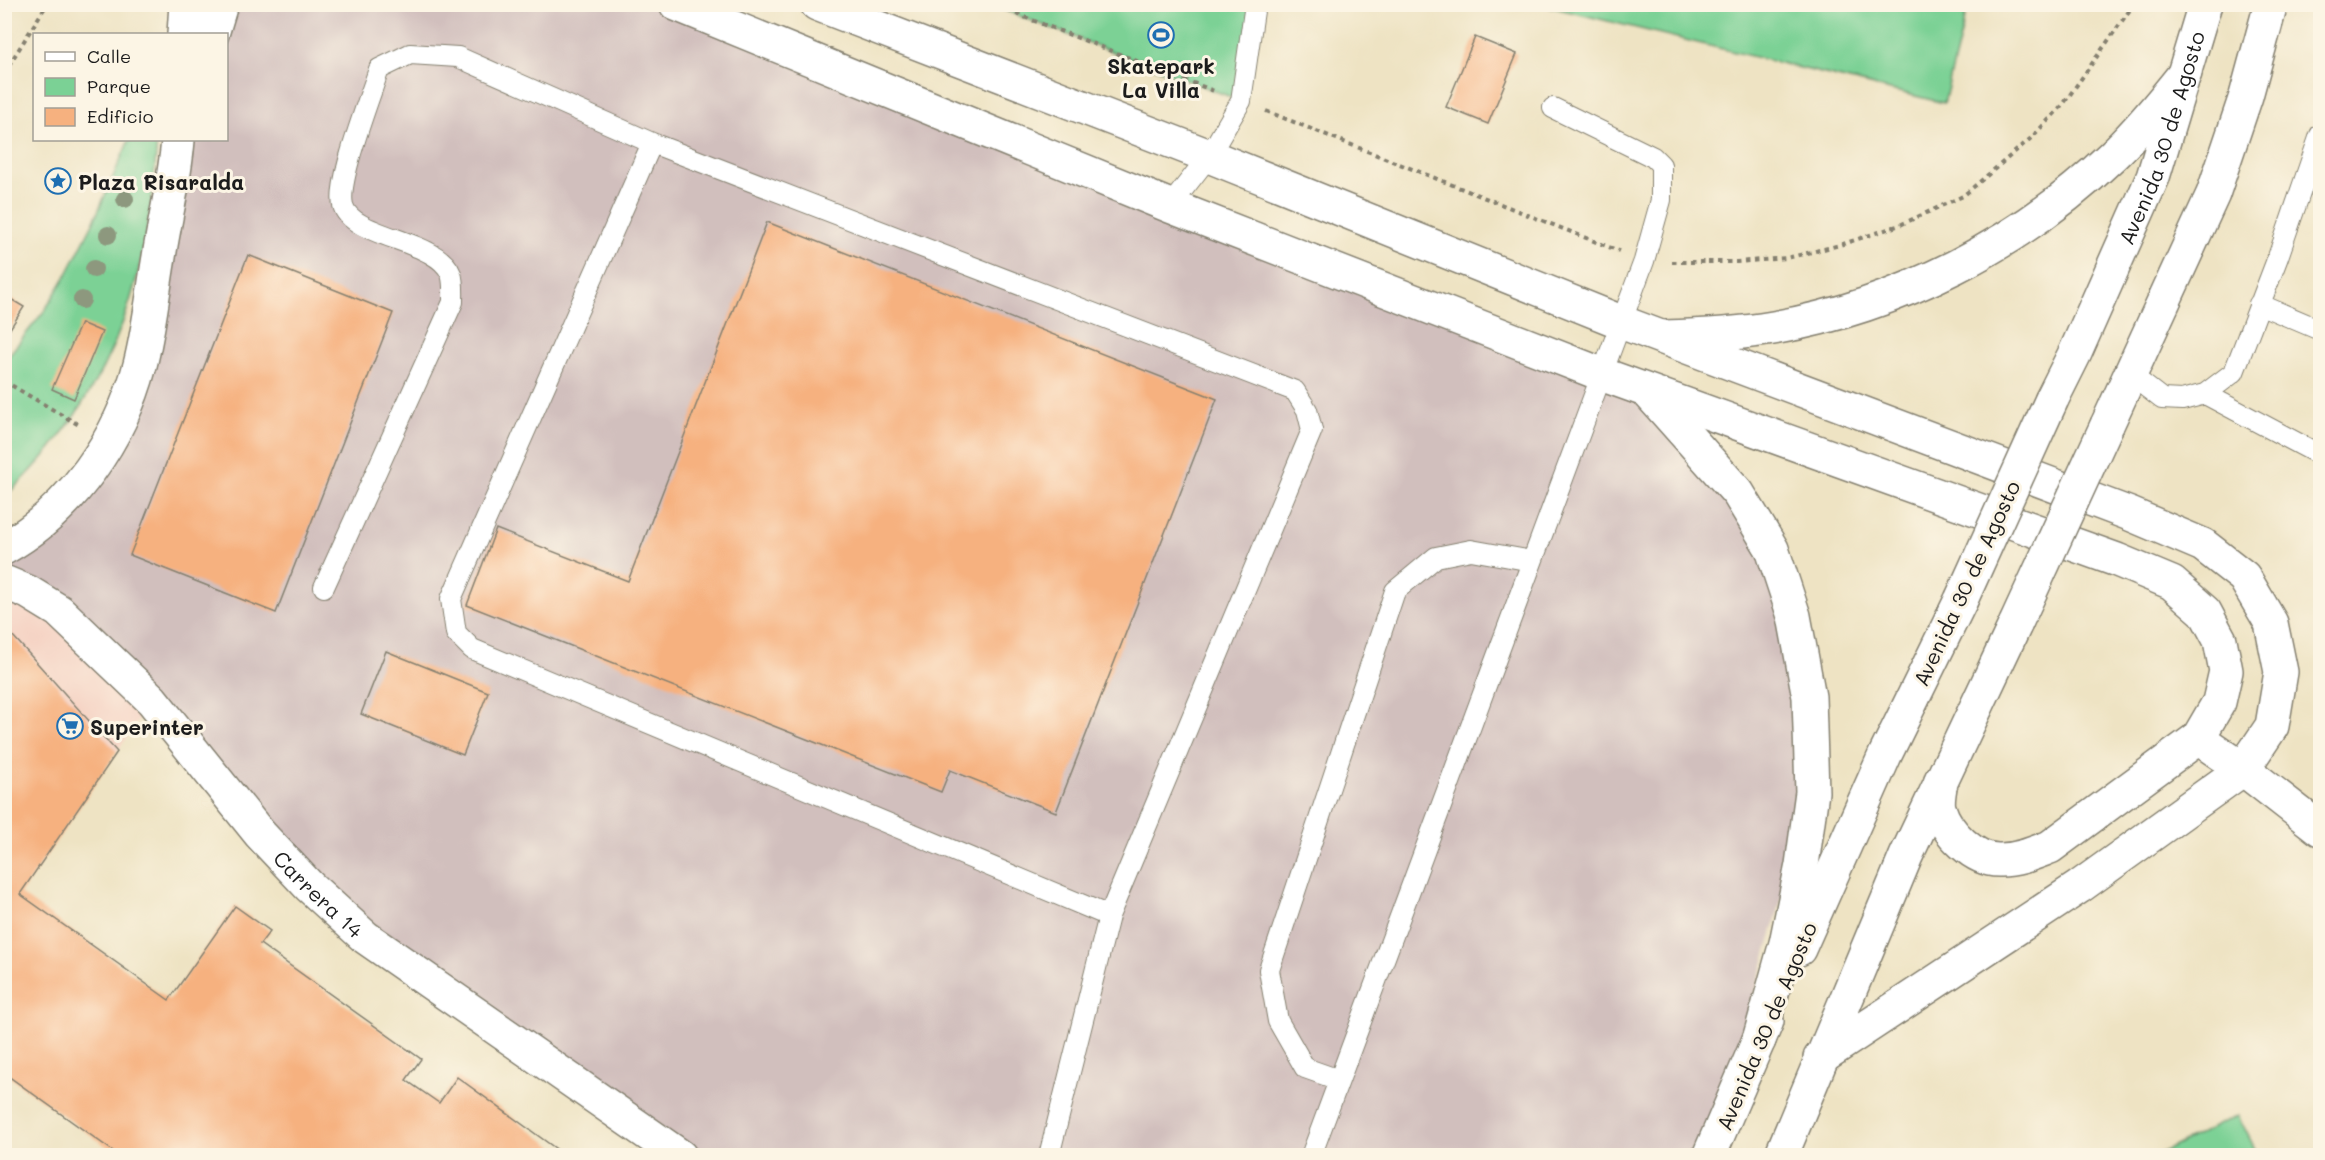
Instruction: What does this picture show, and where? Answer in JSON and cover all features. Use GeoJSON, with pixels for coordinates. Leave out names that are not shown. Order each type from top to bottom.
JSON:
{"type":"FeatureCollection","features":[{"type":"Feature","properties":{"kind":"street"},"geometry":{"type":"LineString","coordinates":[[184,33],[186,4]]}},
{"type":"Feature","properties":{"kind":"street"},"geometry":{"type":"LineString","coordinates":[[212,33],[221,4]]}},
{"type":"Feature","properties":{"kind":"street"},"geometry":{"type":"LineString","coordinates":[[676,4],[1170,206],[1601,374],[2117,560],[2172,583],[2205,612],[2220,640],[2226,671],[2219,702],[2198,738],[2050,847],[2023,857],[1997,861],[1971,851],[1950,832],[1939,807],[1941,780]]}},
{"type":"Feature","properties":{"kind":"street"},"geometry":{"type":"LineString","coordinates":[[818,4],[1209,156],[1621,322],[2130,514],[2203,545],[2244,577],[2271,623],[2281,672],[2272,726],[2242,769],[2079,886],[1820,1058]]}},
{"type":"Feature","properties":{"kind":"street","name":"Avenida 30 de Agosto"},"geometry":{"type":"LineString","coordinates":[[1709,1155],[1885,755],[1961,600],[2153,177],[2205,4]]}},
{"type":"Feature","properties":{"kind":"street"},"geometry":{"type":"LineString","coordinates":[[1781,1155],[1820,1058],[1941,780],[2016,623],[2213,194],[2246,96],[2271,4]]}},
{"type":"Feature","properties":{"kind":"street"},"geometry":{"type":"LineString","coordinates":[[1664,338],[1719,335],[1773,328],[1827,316],[1880,299],[1979,254],[2026,225],[2079,185],[2112,156],[2185,74]]}},
{"type":"Feature","properties":{"kind":"street"},"geometry":{"type":"LineString","coordinates":[[4,548],[47,517],[83,478],[108,442],[121,418],[140,365],[178,144]]}},
{"type":"Feature","properties":{"kind":"street"},"geometry":{"type":"LineString","coordinates":[[1648,392],[1738,493],[1772,549],[1794,616],[1807,685],[1812,792],[1802,865],[1786,943],[1759,1040]]}},
{"type":"Feature","properties":{"kind":"street","name":"Carrera 14"},"geometry":{"type":"LineString","coordinates":[[4,582],[28,592],[59,611],[152,700],[260,834],[309,886],[365,937],[680,1155]]}},
{"type":"Feature","properties":{"kind":"street"},"geometry":{"type":"LineString","coordinates":[[2198,738],[2320,829]]}},
{"type":"Feature","properties":{"kind":"lane"},"geometry":{"type":"LineString","coordinates":[[1170,206],[1209,156],[1241,101],[1255,4]]}},
{"type":"Feature","properties":{"kind":"lane"},"geometry":{"type":"LineString","coordinates":[[324,587],[453,302],[451,274],[440,258],[355,222],[343,207],[343,181],[379,69],[410,54],[458,57],[652,143],[1295,391],[1307,410],[1312,430],[1109,916],[1049,1155]]}},
{"type":"Feature","properties":{"kind":"lane"},"geometry":{"type":"LineString","coordinates":[[1311,1155],[1644,261],[1661,200],[1661,165],[1653,157],[1553,108]]}},
{"type":"Feature","properties":{"kind":"lane"},"geometry":{"type":"LineString","coordinates":[[2131,375],[2162,399],[2182,400],[2205,394],[2234,372],[2320,135]]}},
{"type":"Feature","properties":{"kind":"lane"},"geometry":{"type":"LineString","coordinates":[[652,143],[451,599],[456,633],[472,650],[1109,916]]}},
{"type":"Feature","properties":{"kind":"lane"},"geometry":{"type":"LineString","coordinates":[[2259,304],[2320,330]]}},
{"type":"Feature","properties":{"kind":"lane"},"geometry":{"type":"LineString","coordinates":[[2205,394],[2320,455]]}},
{"type":"Feature","properties":{"kind":"lane"},"geometry":{"type":"LineString","coordinates":[[1339,1080],[1305,1068],[1278,1022],[1269,970],[1395,591],[1436,557],[1471,550],[1532,561]]}},
{"type":"Feature","properties":{"kind":"path"},"geometry":{"type":"LineString","coordinates":[[4,73],[47,4]]}},
{"type":"Feature","properties":{"kind":"path"},"geometry":{"type":"LineString","coordinates":[[991,4],[1644,261],[1737,262],[1787,258],[1840,245],[1900,225],[1963,196],[2030,139],[2062,106],[2134,4]]}},
{"type":"Feature","properties":{"kind":"path"},"geometry":{"type":"LineString","coordinates":[[4,381],[108,442]]}},
{"type":"Feature","properties":{"kind":"shaded area"},"geometry":{"type":"Polygon","coordinates":[[[221,5],[676,5],[1648,392],[1772,549],[1812,792],[1709,1155],[680,1155],[365,937],[152,700],[5,582],[4,548],[108,442],[181,141],[228,141],[228,33],[226,33],[221,5]]]}},
{"type":"Feature","properties":{"kind":"shaded area","name":"Superinter"},"geometry":{"type":"Polygon","coordinates":[[[14,586],[152,700],[5,916],[4,598],[14,586]]]}},
{"type":"Feature","properties":{"kind":"green space","name":"Skatepark La Villa"},"geometry":{"type":"Polygon","coordinates":[[[991,5],[1255,5],[1241,101],[991,5]]]}},
{"type":"Feature","properties":{"kind":"green space"},"geometry":{"type":"Polygon","coordinates":[[[1542,5],[1968,5],[1944,103],[1542,5]]]}},
{"type":"Feature","properties":{"kind":"green space"},"geometry":{"type":"Polygon","coordinates":[[[129,141],[157,141],[143,253],[124,319],[114,343],[90,392],[59,438],[42,459],[5,496],[5,360],[45,310],[67,274],[93,223],[129,141]]]}},
{"type":"Feature","properties":{"kind":"green space"},"geometry":{"type":"Polygon","coordinates":[[[2238,1115],[2258,1155],[2157,1155],[2238,1115]]]}},
{"type":"Feature","properties":{"kind":"building"},"geometry":{"type":"Polygon","coordinates":[[[1475,37],[1517,54],[1488,124],[1446,107],[1475,37]]]}},
{"type":"Feature","properties":{"kind":"building"},"geometry":{"type":"Polygon","coordinates":[[[767,222],[1217,399],[1056,812],[950,770],[941,792],[467,605],[496,529],[628,581],[767,222]]]}},
{"type":"Feature","properties":{"kind":"building"},"geometry":{"type":"Polygon","coordinates":[[[248,255],[393,313],[276,613],[130,555],[248,255]]]}},
{"type":"Feature","properties":{"kind":"building"},"geometry":{"type":"Polygon","coordinates":[[[4,295],[24,307],[4,338],[4,295]]]}},
{"type":"Feature","properties":{"kind":"building"},"geometry":{"type":"Polygon","coordinates":[[[81,323],[102,332],[74,399],[52,389],[81,323]]]}},
{"type":"Feature","properties":{"kind":"building"},"geometry":{"type":"Polygon","coordinates":[[[4,626],[117,752],[20,894],[169,1000],[235,906],[270,931],[260,944],[421,1059],[406,1080],[439,1103],[457,1077],[566,1156],[120,1156],[4,1073],[4,626]]]}},
{"type":"Feature","properties":{"kind":"building"},"geometry":{"type":"Polygon","coordinates":[[[386,651],[488,692],[463,755],[361,714],[386,651]]]}},
{"type":"Feature","properties":{"kind":"place","name":"Skatepark La Villa"},"geometry":{"type":"Point","coordinates":[1161,35]}},
{"type":"Feature","properties":{"kind":"place","name":"Plaza Risaralda"},"geometry":{"type":"Point","coordinates":[58,181]}},
{"type":"Feature","properties":{"kind":"place","name":"Superinter"},"geometry":{"type":"Point","coordinates":[70,726]}}]}
